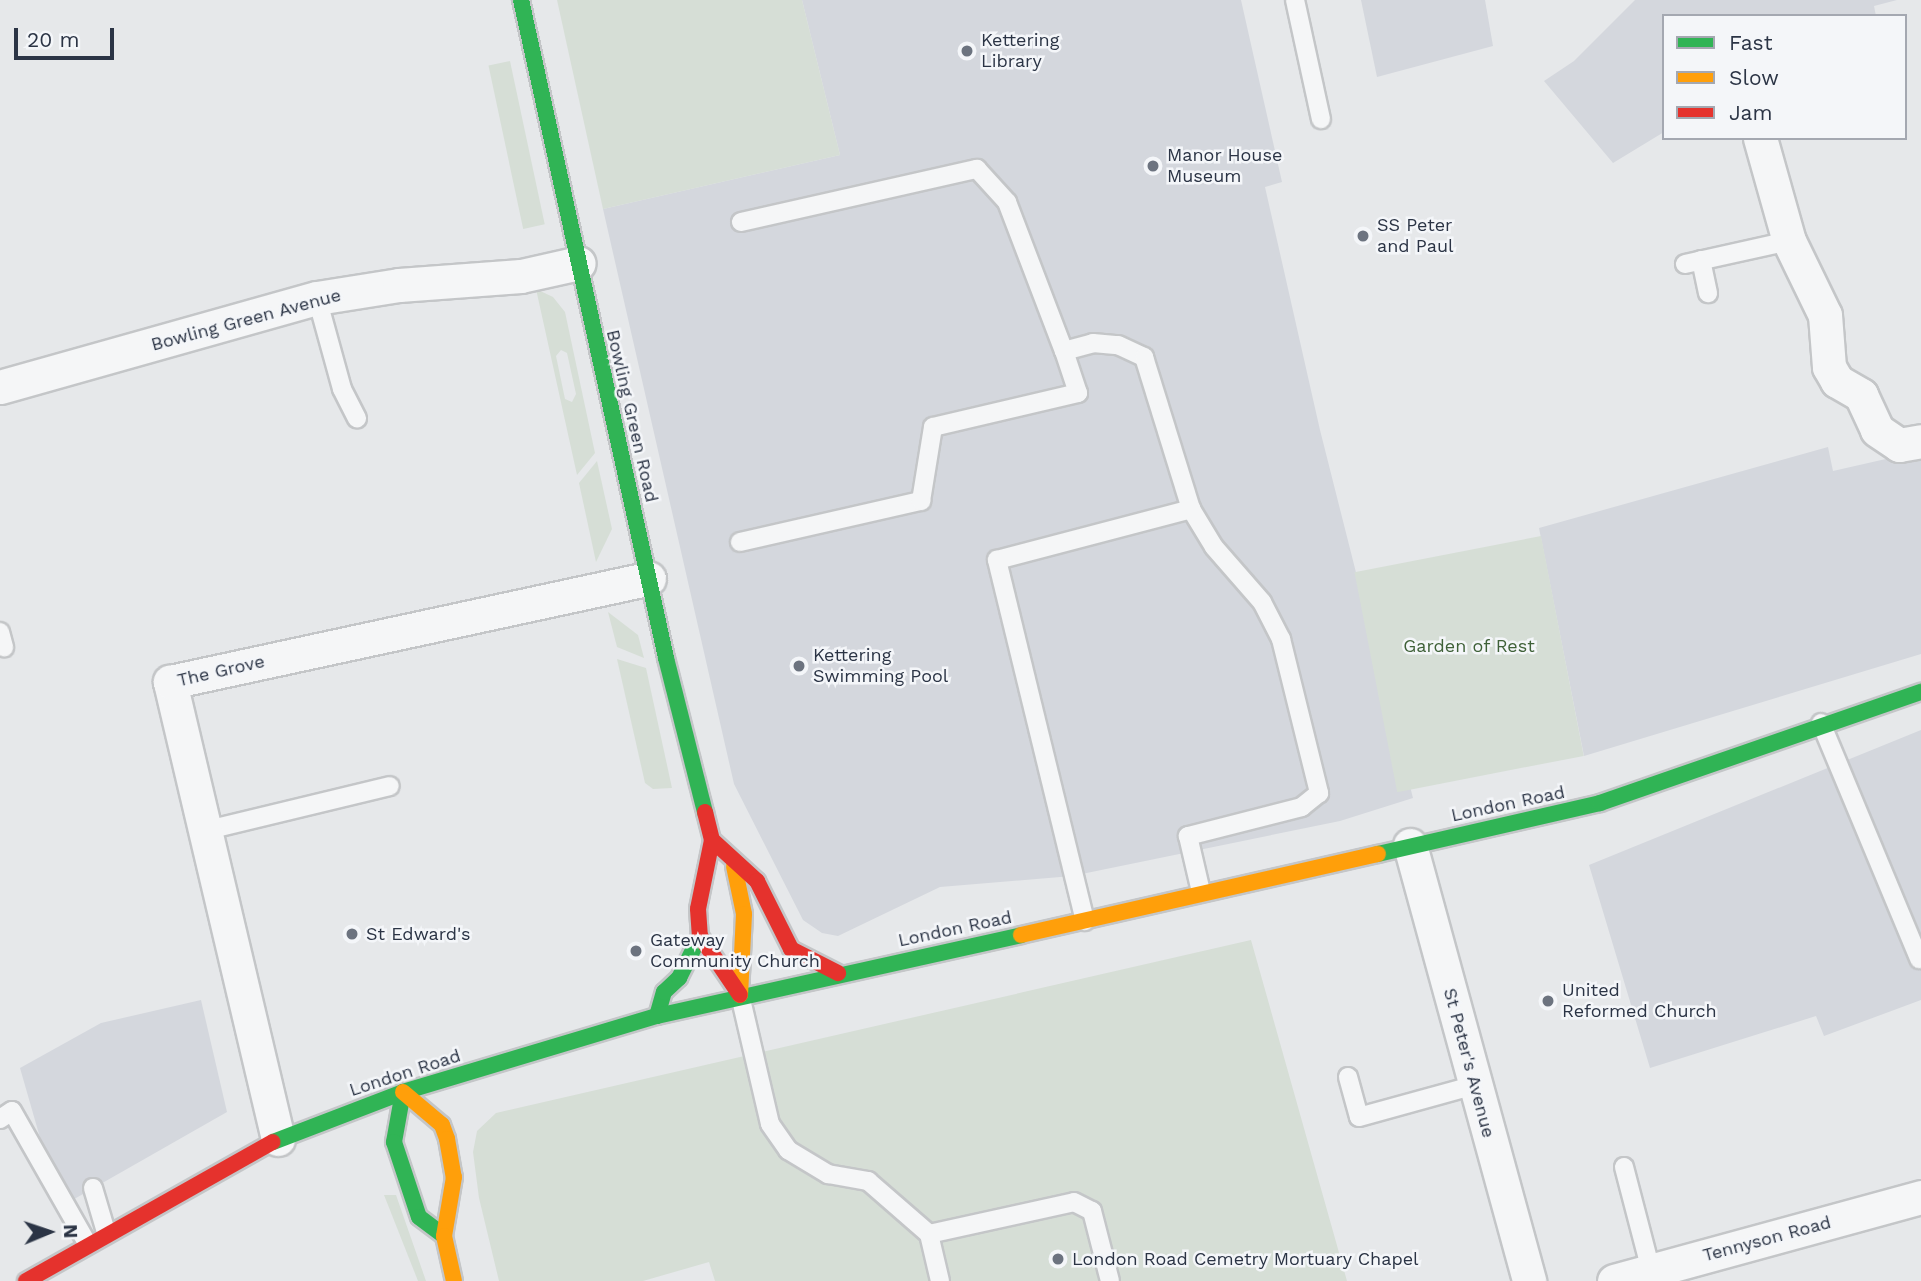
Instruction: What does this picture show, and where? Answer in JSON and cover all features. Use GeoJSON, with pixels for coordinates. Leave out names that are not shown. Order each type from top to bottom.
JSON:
{"type":"FeatureCollection","features":[{"type":"Feature","properties":{"kind":"main road","name":"Bowling Green Road"},"geometry":{"type":"LineString","coordinates":[[521,0],[649,578],[712,839],[698,909],[700,936]]}},
{"type":"Feature","properties":{"kind":"main road","name":"London Road"},"geometry":{"type":"LineString","coordinates":[[26,1281],[106,1232],[278,1139],[402,1092],[657,1016],[740,995],[1084,921],[1201,892],[1601,803],[1821,723],[1921,692]]}},
{"type":"Feature","properties":{"kind":"main road"},"geometry":{"type":"LineString","coordinates":[[712,839],[757,881],[791,949],[838,973]]}},
{"type":"Feature","properties":{"kind":"main road"},"geometry":{"type":"LineString","coordinates":[[733,857],[735,889],[744,914],[740,995]]}},
{"type":"Feature","properties":{"kind":"main road"},"geometry":{"type":"LineString","coordinates":[[657,1016],[664,992],[679,978],[700,936],[740,995]]}},
{"type":"Feature","properties":{"kind":"main road"},"geometry":{"type":"LineString","coordinates":[[402,1092],[442,1125],[447,1139],[454,1177],[444,1236],[454,1281]]}},
{"type":"Feature","properties":{"kind":"main road"},"geometry":{"type":"LineString","coordinates":[[402,1092],[394,1142],[419,1217],[444,1236]]}},
{"type":"Feature","properties":{"kind":"street"},"geometry":{"type":"LineString","coordinates":[[1761,140],[1789,240],[1825,315],[1829,367],[1837,382],[1861,395],[1877,430],[1899,445],[1921,441]]}},
{"type":"Feature","properties":{"kind":"street","name":"Bowling Green Avenue"},"geometry":{"type":"LineString","coordinates":[[0,387],[317,298],[399,285],[521,276],[579,263]]}},
{"type":"Feature","properties":{"kind":"street","name":"The Grove"},"geometry":{"type":"LineString","coordinates":[[278,1139],[170,682],[649,578]]}},
{"type":"Feature","properties":{"kind":"street","name":"St Peter's Avenue"},"geometry":{"type":"LineString","coordinates":[[1410,845],[1529,1281]]}},
{"type":"Feature","properties":{"kind":"street","name":"Tennyson Road"},"geometry":{"type":"LineString","coordinates":[[1614,1281],[1921,1198]]}},
{"type":"Feature","properties":{"kind":"lane"},"geometry":{"type":"LineString","coordinates":[[1295,0],[1321,119]]}},
{"type":"Feature","properties":{"kind":"lane"},"geometry":{"type":"LineString","coordinates":[[740,542],[921,501],[933,427],[1078,393],[1007,202],[977,169],[741,222]]}},
{"type":"Feature","properties":{"kind":"lane"},"geometry":{"type":"LineString","coordinates":[[1708,293],[1693,262],[1789,240]]}},
{"type":"Feature","properties":{"kind":"lane"},"geometry":{"type":"LineString","coordinates":[[317,298],[342,389],[357,418]]}},
{"type":"Feature","properties":{"kind":"lane"},"geometry":{"type":"LineString","coordinates":[[1064,351],[1093,344],[1118,345],[1144,357],[1191,509],[1214,547],[1262,602],[1281,639],[1319,793],[1303,807],[1188,836],[1201,892]]}},
{"type":"Feature","properties":{"kind":"lane"},"geometry":{"type":"LineString","coordinates":[[1084,921],[997,560],[1191,509]]}},
{"type":"Feature","properties":{"kind":"lane"},"geometry":{"type":"LineString","coordinates":[[1821,723],[1919,959]]}},
{"type":"Feature","properties":{"kind":"lane"},"geometry":{"type":"LineString","coordinates":[[204,831],[390,786]]}},
{"type":"Feature","properties":{"kind":"lane"},"geometry":{"type":"LineString","coordinates":[[740,995],[770,1124],[788,1150],[828,1174],[868,1181],[929,1234],[940,1281]]}},
{"type":"Feature","properties":{"kind":"lane"},"geometry":{"type":"LineString","coordinates":[[1348,1077],[1359,1117],[1475,1085]]}},
{"type":"Feature","properties":{"kind":"lane"},"geometry":{"type":"LineString","coordinates":[[0,1119],[12,1111],[87,1243]]}},
{"type":"Feature","properties":{"kind":"lane"},"geometry":{"type":"LineString","coordinates":[[1624,1167],[1651,1271]]}},
{"type":"Feature","properties":{"kind":"lane"},"geometry":{"type":"LineString","coordinates":[[93,1188],[106,1232]]}},
{"type":"Feature","properties":{"kind":"lane"},"geometry":{"type":"LineString","coordinates":[[929,1234],[1074,1202],[1092,1211],[1110,1281]]}},
{"type":"Feature","properties":{"kind":"lane"},"geometry":{"type":"LineString","coordinates":[[61,1259],[73,1281]]}},
{"type":"Feature","properties":{"kind":"shaded area"},"geometry":{"type":"Polygon","coordinates":[[[802,0],[1241,0],[1282,182],[1265,187],[1320,430],[1413,798],[1340,821],[1072,876],[940,887],[838,936],[822,933],[803,920],[734,784],[603,209],[840,155],[802,0]]]}},
{"type":"Feature","properties":{"kind":"shaded area"},"geometry":{"type":"Polygon","coordinates":[[[1361,0],[1485,0],[1493,46],[1377,77],[1361,0]]]}},
{"type":"Feature","properties":{"kind":"shaded area"},"geometry":{"type":"Polygon","coordinates":[[[1635,0],[1897,0],[1874,6],[1876,14],[1662,14],[1662,133],[1613,163],[1544,81],[1574,61],[1635,0]]]}},
{"type":"Feature","properties":{"kind":"shaded area"},"geometry":{"type":"Polygon","coordinates":[[[1828,447],[1833,471],[1921,451],[1921,654],[1584,756],[1539,528],[1828,447]]]}},
{"type":"Feature","properties":{"kind":"shaded area"},"geometry":{"type":"Polygon","coordinates":[[[1921,730],[1921,1000],[1824,1036],[1816,1016],[1650,1068],[1589,865],[1921,730]]]}},
{"type":"Feature","properties":{"kind":"shaded area"},"geometry":{"type":"Polygon","coordinates":[[[201,1000],[227,1112],[69,1202],[45,1155],[20,1068],[101,1023],[201,1000]]]}},
{"type":"Feature","properties":{"kind":"green space"},"geometry":{"type":"Polygon","coordinates":[[[557,0],[802,0],[840,155],[603,209],[557,0]]]}},
{"type":"Feature","properties":{"kind":"green space"},"geometry":{"type":"Polygon","coordinates":[[[510,61],[545,224],[523,229],[488,66],[510,61]]]}},
{"type":"Feature","properties":{"kind":"green space"},"geometry":{"type":"Polygon","coordinates":[[[536,289],[553,297],[565,312],[595,453],[577,475],[536,289]],[[561,350],[556,356],[565,399],[572,402],[576,394],[567,353],[561,350]]]}},
{"type":"Feature","properties":{"kind":"green space"},"geometry":{"type":"Polygon","coordinates":[[[597,461],[612,529],[596,562],[579,483],[597,461]]]}},
{"type":"Feature","properties":{"kind":"green space","name":"Garden of Rest"},"geometry":{"type":"Polygon","coordinates":[[[1541,536],[1584,756],[1397,792],[1354,572],[1541,536]]]}},
{"type":"Feature","properties":{"kind":"green space"},"geometry":{"type":"Polygon","coordinates":[[[608,612],[638,635],[644,658],[617,647],[608,612]]]}},
{"type":"Feature","properties":{"kind":"green space"},"geometry":{"type":"Polygon","coordinates":[[[617,659],[646,668],[672,788],[653,789],[645,783],[617,659]]]}},
{"type":"Feature","properties":{"kind":"green space"},"geometry":{"type":"Polygon","coordinates":[[[1251,940],[1347,1281],[715,1281],[709,1262],[643,1281],[499,1281],[479,1198],[473,1152],[477,1131],[496,1113],[1251,940]]]}},
{"type":"Feature","properties":{"kind":"green space"},"geometry":{"type":"Polygon","coordinates":[[[384,1195],[396,1195],[426,1281],[418,1281],[384,1195]]]}},
{"type":"Feature","properties":{"kind":"traffic: fast"},"geometry":{"type":"LineString","coordinates":[[521,0],[666,658],[705,812]]}},
{"type":"Feature","properties":{"kind":"traffic: fast"},"geometry":{"type":"LineString","coordinates":[[1378,854],[1600,803],[1921,692]]}},
{"type":"Feature","properties":{"kind":"traffic: fast"},"geometry":{"type":"LineString","coordinates":[[273,1142],[403,1092],[657,1016],[1021,935]]}},
{"type":"Feature","properties":{"kind":"traffic: fast"},"geometry":{"type":"LineString","coordinates":[[657,1016],[664,992],[679,978],[700,936]]}},
{"type":"Feature","properties":{"kind":"traffic: fast"},"geometry":{"type":"LineString","coordinates":[[403,1092],[394,1142],[419,1217],[444,1236]]}},
{"type":"Feature","properties":{"kind":"traffic: slow"},"geometry":{"type":"LineString","coordinates":[[1021,935],[1378,854]]}},
{"type":"Feature","properties":{"kind":"traffic: slow"},"geometry":{"type":"LineString","coordinates":[[734,866],[744,914],[740,995]]}},
{"type":"Feature","properties":{"kind":"traffic: slow"},"geometry":{"type":"LineString","coordinates":[[403,1092],[442,1125],[447,1139],[454,1177],[444,1236],[454,1281]]}},
{"type":"Feature","properties":{"kind":"traffic: jam"},"geometry":{"type":"LineString","coordinates":[[705,812],[712,840],[698,909],[700,936],[740,995]]}},
{"type":"Feature","properties":{"kind":"traffic: jam"},"geometry":{"type":"LineString","coordinates":[[712,840],[757,881],[791,949],[838,973]]}},
{"type":"Feature","properties":{"kind":"traffic: jam"},"geometry":{"type":"LineString","coordinates":[[26,1281],[273,1142]]}},
{"type":"Feature","properties":{"kind":"place","name":"Kettering Library"},"geometry":{"type":"Point","coordinates":[967,51]}},
{"type":"Feature","properties":{"kind":"place","name":"Manor House Museum"},"geometry":{"type":"Point","coordinates":[1153,166]}},
{"type":"Feature","properties":{"kind":"place","name":"SS Peter and Paul"},"geometry":{"type":"Point","coordinates":[1363,236]}},
{"type":"Feature","properties":{"kind":"place","name":"Kettering Swimming Pool"},"geometry":{"type":"Point","coordinates":[799,666]}},
{"type":"Feature","properties":{"kind":"place","name":"St Edward's"},"geometry":{"type":"Point","coordinates":[352,934]}},
{"type":"Feature","properties":{"kind":"place","name":"Gateway Community Church"},"geometry":{"type":"Point","coordinates":[636,951]}},
{"type":"Feature","properties":{"kind":"place","name":"United Reformed Church"},"geometry":{"type":"Point","coordinates":[1548,1001]}},
{"type":"Feature","properties":{"kind":"place","name":"London Road Cemetry Mortuary Chapel"},"geometry":{"type":"Point","coordinates":[1058,1259]}}]}
